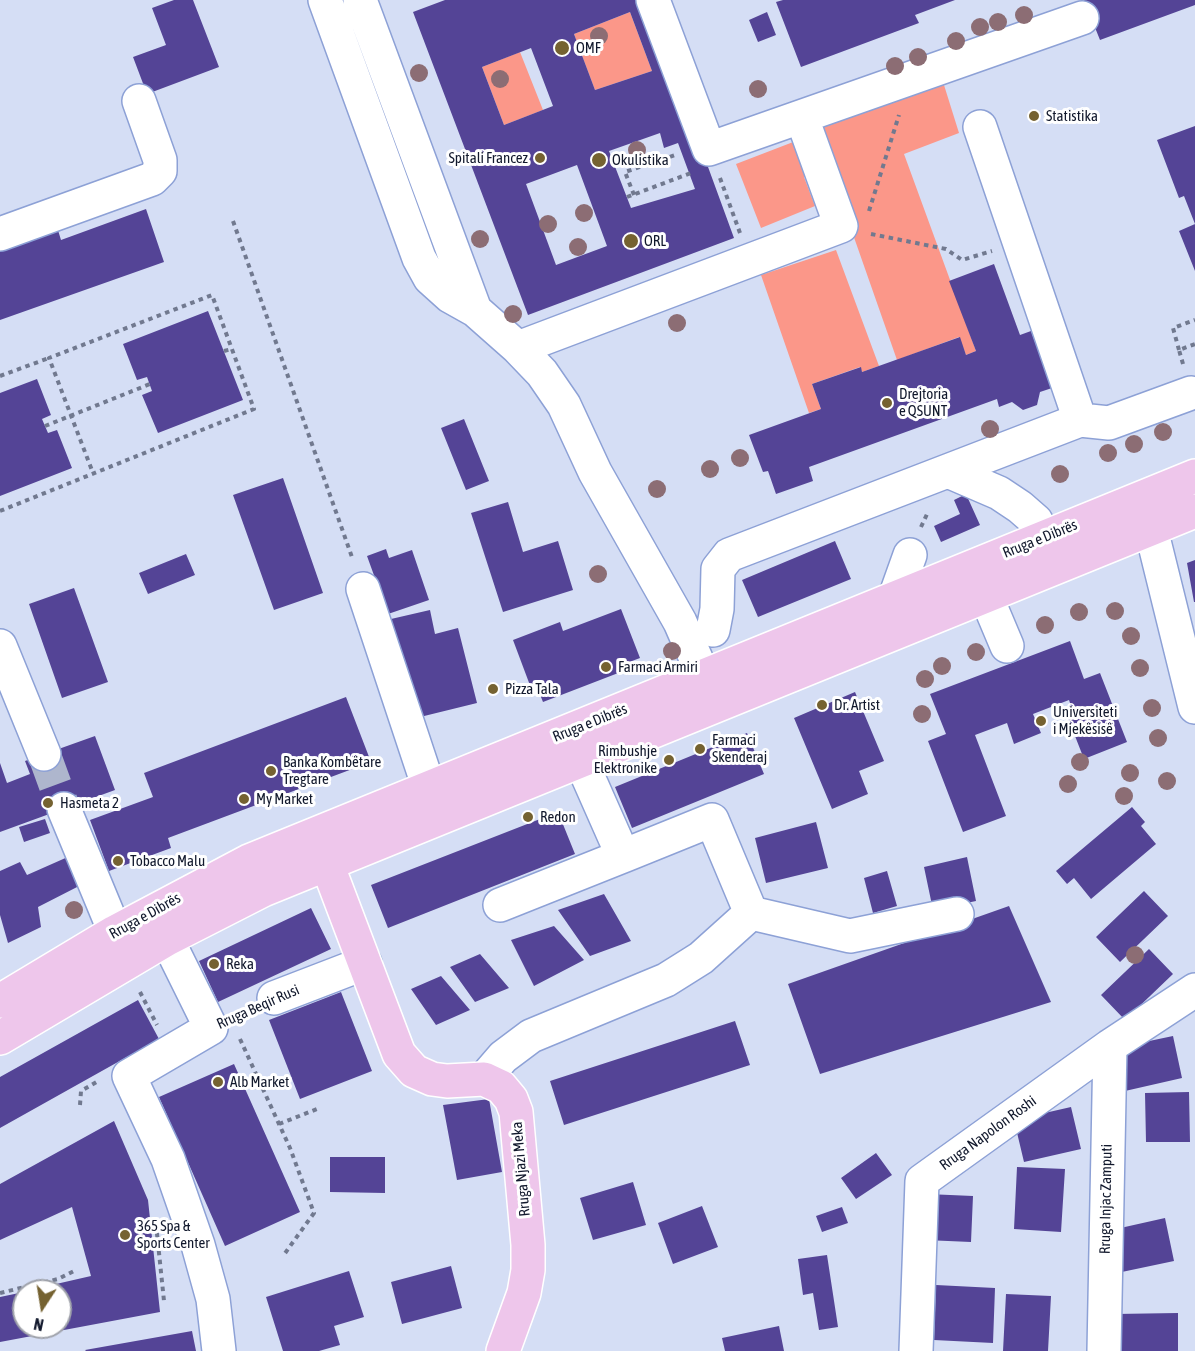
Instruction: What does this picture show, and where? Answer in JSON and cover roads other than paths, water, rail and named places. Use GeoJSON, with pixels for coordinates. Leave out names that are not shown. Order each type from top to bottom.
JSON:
{"type":"FeatureCollection","features":[{"type":"Feature","properties":{"kind":"main road","name":"Rruga e Dibrës"},"geometry":{"type":"LineString","coordinates":[[0,1001],[114,932],[249,861],[1195,476]]}},
{"type":"Feature","properties":{"kind":"main road","name":"Rruga e Dibrës"},"geometry":{"type":"LineString","coordinates":[[0,1038],[167,939],[263,890],[1195,511]]}},
{"type":"Feature","properties":{"kind":"main road"},"geometry":{"type":"LineString","coordinates":[[327,864],[399,1054],[414,1071],[432,1079],[447,1082],[484,1079]]}},
{"type":"Feature","properties":{"kind":"main road","name":"Rruga Njazi Meka"},"geometry":{"type":"LineString","coordinates":[[484,1079],[501,1086],[511,1099],[516,1112],[528,1245],[524,1293],[503,1351]]}},
{"type":"Feature","properties":{"kind":"street"},"geometry":{"type":"LineString","coordinates":[[325,0],[419,258],[430,278],[450,296],[475,310],[542,373],[564,405],[595,472],[680,622],[716,672]]}},
{"type":"Feature","properties":{"kind":"street"},"geometry":{"type":"LineString","coordinates":[[360,0],[475,310]]}},
{"type":"Feature","properties":{"kind":"street"},"geometry":{"type":"LineString","coordinates":[[653,0],[702,155],[1082,18]]}},
{"type":"Feature","properties":{"kind":"street"},"geometry":{"type":"LineString","coordinates":[[0,234],[152,179],[160,171],[160,160],[139,101]]}},
{"type":"Feature","properties":{"kind":"street"},"geometry":{"type":"LineString","coordinates":[[518,348],[750,261],[852,229],[802,118]]}},
{"type":"Feature","properties":{"kind":"street"},"geometry":{"type":"LineString","coordinates":[[980,127],[1080,420]]}},
{"type":"Feature","properties":{"kind":"street"},"geometry":{"type":"LineString","coordinates":[[716,672],[713,630],[718,569],[729,555],[1080,420],[1109,423],[1191,393]]}},
{"type":"Feature","properties":{"kind":"street"},"geometry":{"type":"LineString","coordinates":[[948,471],[999,493],[1036,521],[1058,568]]}},
{"type":"Feature","properties":{"kind":"street"},"geometry":{"type":"LineString","coordinates":[[1151,529],[1191,667],[1195,707]]}},
{"type":"Feature","properties":{"kind":"street"},"geometry":{"type":"LineString","coordinates":[[632,537],[661,560],[683,584],[713,630]]}},
{"type":"Feature","properties":{"kind":"street"},"geometry":{"type":"LineString","coordinates":[[896,597],[910,555]]}},
{"type":"Feature","properties":{"kind":"street"},"geometry":{"type":"LineString","coordinates":[[974,566],[1007,646]]}},
{"type":"Feature","properties":{"kind":"street"},"geometry":{"type":"LineString","coordinates":[[363,589],[429,788]]}},
{"type":"Feature","properties":{"kind":"street"},"geometry":{"type":"LineString","coordinates":[[0,646],[44,754]]}},
{"type":"Feature","properties":{"kind":"street"},"geometry":{"type":"LineString","coordinates":[[581,761],[623,856]]}},
{"type":"Feature","properties":{"kind":"street"},"geometry":{"type":"LineString","coordinates":[[64,808],[114,932]]}},
{"type":"Feature","properties":{"kind":"street"},"geometry":{"type":"LineString","coordinates":[[500,905],[712,820],[751,913],[849,947],[957,914]]}},
{"type":"Feature","properties":{"kind":"street"},"geometry":{"type":"LineString","coordinates":[[484,1079],[503,1057],[531,1036],[666,980],[693,963],[751,913]]}},
{"type":"Feature","properties":{"kind":"street","name":"Rruga Beqir Rusi"},"geometry":{"type":"LineString","coordinates":[[167,939],[221,1024],[129,1076],[168,1159],[213,1299],[219,1351]]}},
{"type":"Feature","properties":{"kind":"street","name":"Rruga Beqir Rusi"},"geometry":{"type":"LineString","coordinates":[[274,998],[365,963]]}},
{"type":"Feature","properties":{"kind":"street","name":"Rruga Napolon Roshi"},"geometry":{"type":"LineString","coordinates":[[916,1351],[922,1181],[1110,1046],[1195,990]]}},
{"type":"Feature","properties":{"kind":"street","name":"Rruga Injac Zamputi"},"geometry":{"type":"LineString","coordinates":[[1104,1351],[1110,1046]]}},
{"type":"Feature","properties":{"kind":"tunnel"},"geometry":{"type":"LineString","coordinates":[[44,754],[64,809]]}},
{"type":"Feature","properties":{"kind":"place","name":"OMF"},"geometry":{"type":"Point","coordinates":[562,48]}},
{"type":"Feature","properties":{"kind":"place","name":"Statistika"},"geometry":{"type":"Point","coordinates":[1034,116]}},
{"type":"Feature","properties":{"kind":"place","name":"Spitali Francez"},"geometry":{"type":"Point","coordinates":[540,158]}},
{"type":"Feature","properties":{"kind":"place","name":"Okulistika"},"geometry":{"type":"Point","coordinates":[599,160]}},
{"type":"Feature","properties":{"kind":"place","name":"ORL"},"geometry":{"type":"Point","coordinates":[631,241]}},
{"type":"Feature","properties":{"kind":"place","name":"Drejtoria e QSUNT"},"geometry":{"type":"Point","coordinates":[887,403]}},
{"type":"Feature","properties":{"kind":"place","name":"Farmaci Armiri"},"geometry":{"type":"Point","coordinates":[606,667]}},
{"type":"Feature","properties":{"kind":"place","name":"Pizza Tala"},"geometry":{"type":"Point","coordinates":[493,689]}},
{"type":"Feature","properties":{"kind":"place","name":"Dr. Artist"},"geometry":{"type":"Point","coordinates":[822,705]}},
{"type":"Feature","properties":{"kind":"place","name":"Universiteti i Mjekësisë"},"geometry":{"type":"Point","coordinates":[1041,721]}},
{"type":"Feature","properties":{"kind":"place","name":"Farmaci Skenderaj"},"geometry":{"type":"Point","coordinates":[700,749]}},
{"type":"Feature","properties":{"kind":"place","name":"Rimbushje Elektronike"},"geometry":{"type":"Point","coordinates":[669,760]}},
{"type":"Feature","properties":{"kind":"place","name":"Banka Kombëtare Tregtare"},"geometry":{"type":"Point","coordinates":[271,771]}},
{"type":"Feature","properties":{"kind":"place","name":"My Market"},"geometry":{"type":"Point","coordinates":[244,799]}},
{"type":"Feature","properties":{"kind":"place","name":"Hasmeta 2"},"geometry":{"type":"Point","coordinates":[48,803]}},
{"type":"Feature","properties":{"kind":"place","name":"Redon"},"geometry":{"type":"Point","coordinates":[528,817]}},
{"type":"Feature","properties":{"kind":"place","name":"Tobacco Malu"},"geometry":{"type":"Point","coordinates":[118,861]}},
{"type":"Feature","properties":{"kind":"place","name":"Reka"},"geometry":{"type":"Point","coordinates":[214,964]}},
{"type":"Feature","properties":{"kind":"place","name":"Alb Market"},"geometry":{"type":"Point","coordinates":[218,1082]}},
{"type":"Feature","properties":{"kind":"place","name":"365 Spa & Sports Center"},"geometry":{"type":"Point","coordinates":[125,1235]}}]}
